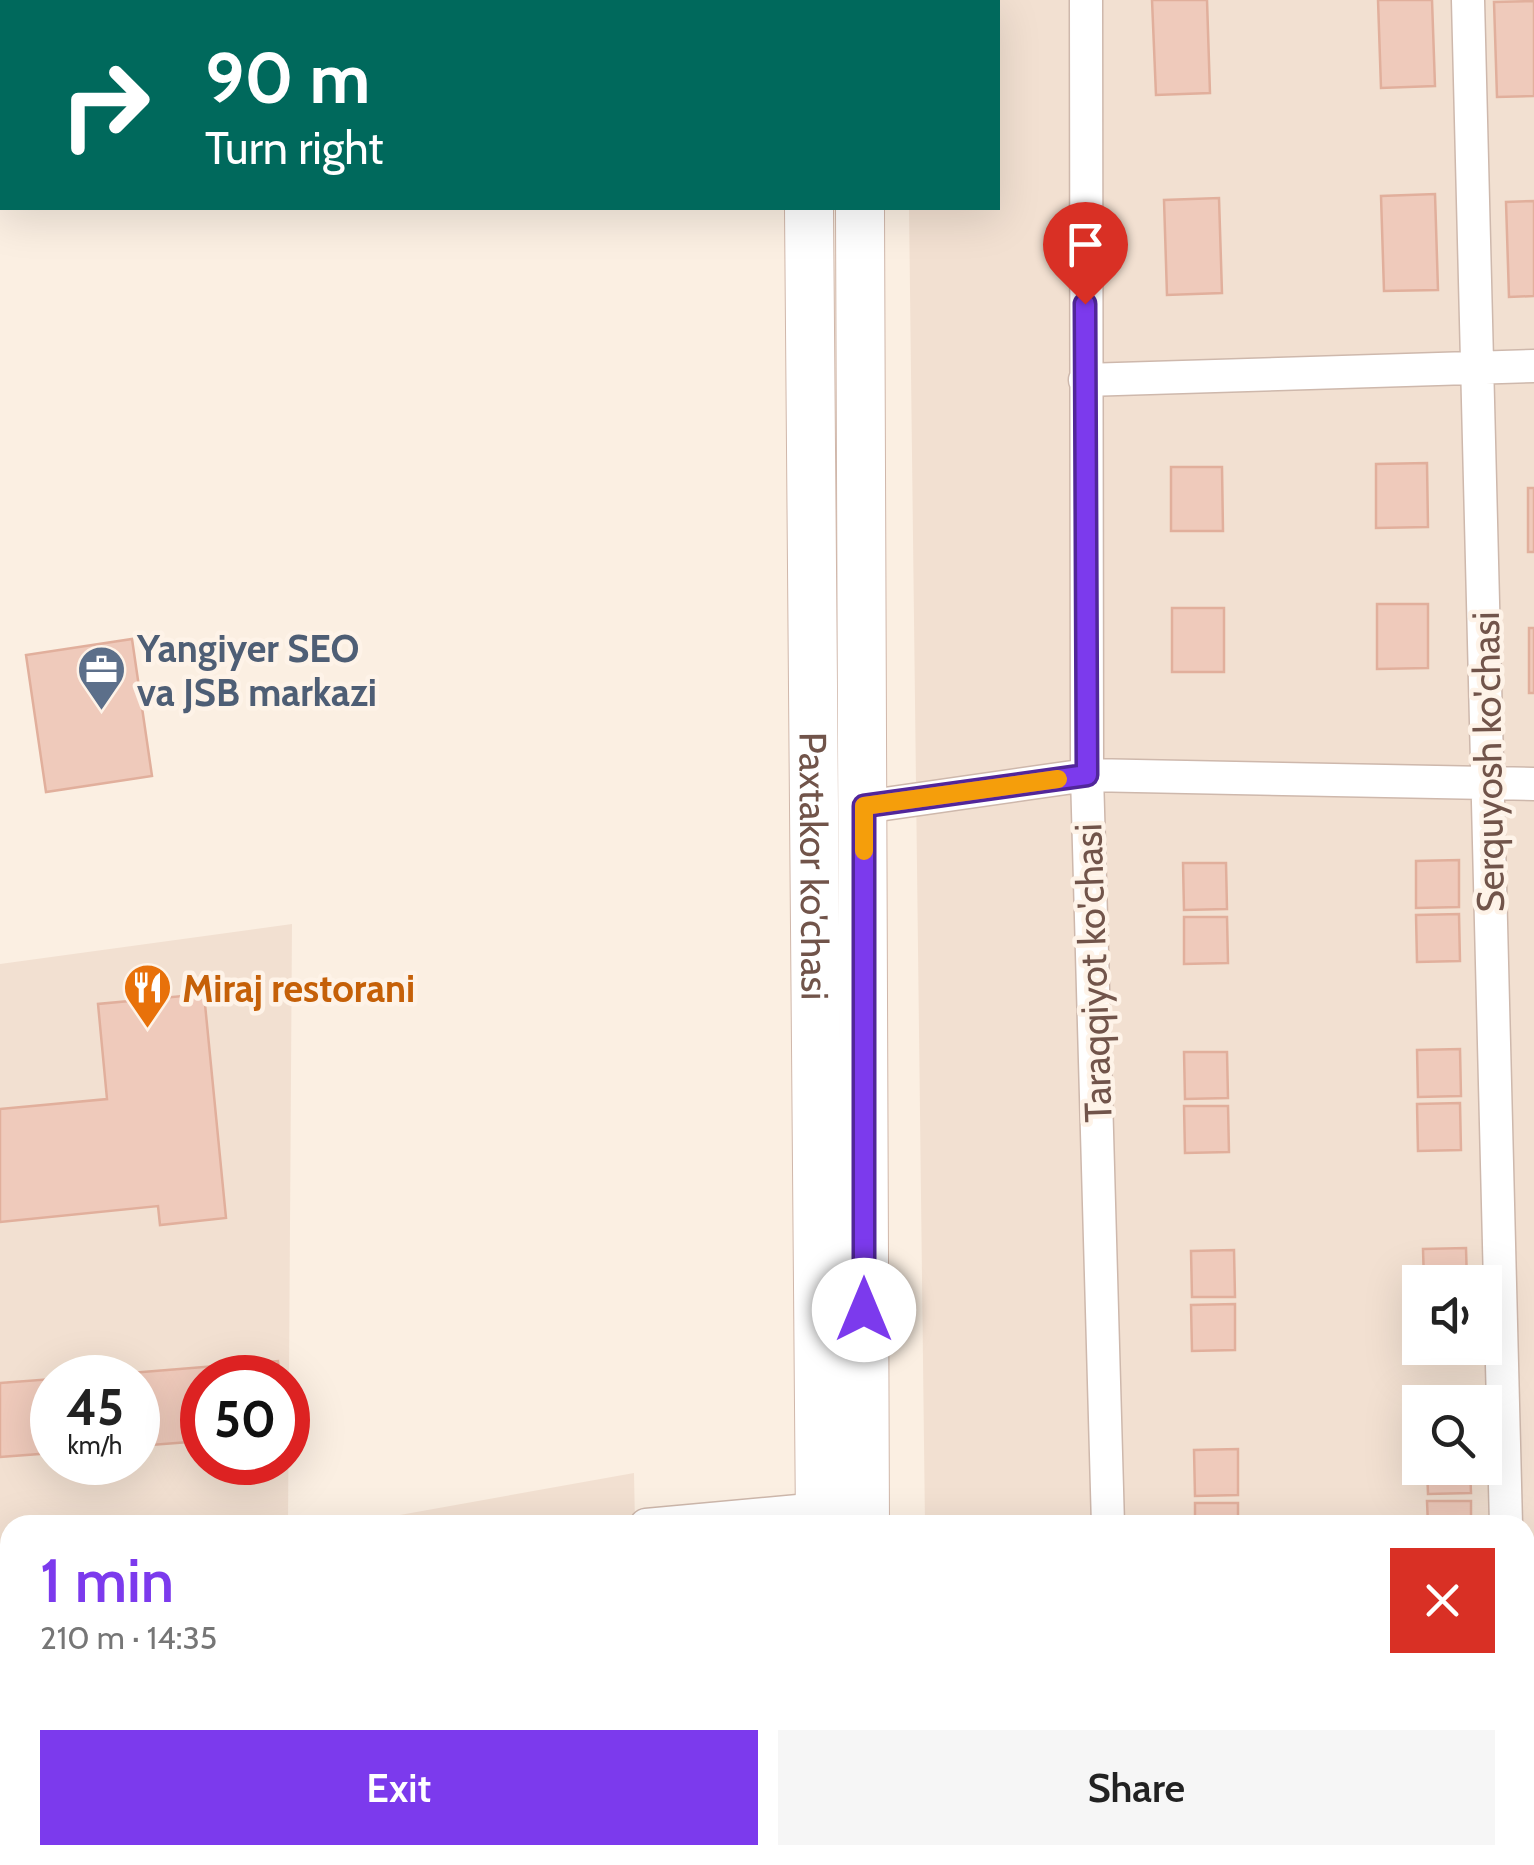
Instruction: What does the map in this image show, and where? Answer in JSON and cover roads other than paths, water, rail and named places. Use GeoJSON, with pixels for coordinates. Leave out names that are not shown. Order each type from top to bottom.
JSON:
{"type":"FeatureCollection","features":[{"type":"Feature","properties":{"kind":"main road","name":"Paxtakor ko'chasi"},"geometry":{"type":"LineString","coordinates":[[810,210],[812,820],[842,1515]]}},
{"type":"Feature","properties":{"kind":"main road","name":"Paxtakor ko'chasi"},"geometry":{"type":"LineString","coordinates":[[842,1515],[864,806],[860,210]]}},
{"type":"Feature","properties":{"kind":"street","name":"Taraqqiyot ko'chasi"},"geometry":{"type":"LineString","coordinates":[[1086,0],[1087,775],[1108,1515]]}},
{"type":"Feature","properties":{"kind":"street","name":"Serquyosh ko'chasi"},"geometry":{"type":"LineString","coordinates":[[1468,0],[1506,1515]]}},
{"type":"Feature","properties":{"kind":"street"},"geometry":{"type":"LineString","coordinates":[[1085,380],[1534,366]]}},
{"type":"Feature","properties":{"kind":"street"},"geometry":{"type":"LineString","coordinates":[[864,806],[1087,775],[1534,784]]}},
{"type":"Feature","properties":{"kind":"place","name":"Yangiyer SEO va JSB markazi"},"geometry":{"type":"Point","coordinates":[102,712]}},
{"type":"Feature","properties":{"kind":"place","name":"Miraj restorani"},"geometry":{"type":"Point","coordinates":[147,1030]}}]}
